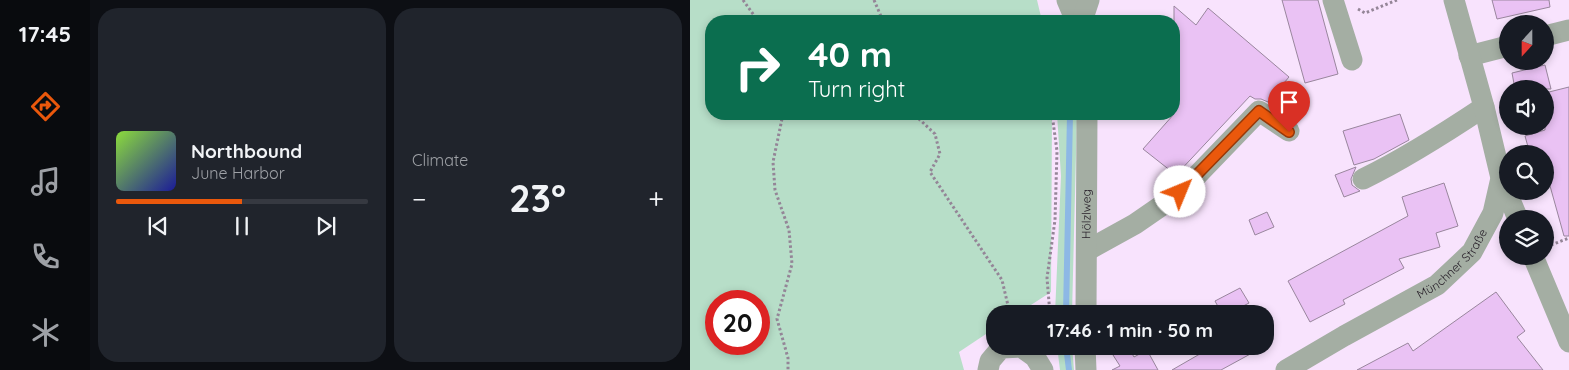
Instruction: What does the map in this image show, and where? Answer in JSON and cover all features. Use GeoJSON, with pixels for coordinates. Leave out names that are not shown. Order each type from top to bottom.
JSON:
{"type":"FeatureCollection","features":[{"type":"Feature","properties":{"kind":"street"},"geometry":{"type":"LineString","coordinates":[[1067,0],[1073,15]]}},
{"type":"Feature","properties":{"kind":"street"},"geometry":{"type":"LineString","coordinates":[[1084,15],[1089,0]]}},
{"type":"Feature","properties":{"kind":"street"},"geometry":{"type":"LineString","coordinates":[[1334,0],[1352,60]]}},
{"type":"Feature","properties":{"kind":"street","name":"Münchner Straße"},"geometry":{"type":"LineString","coordinates":[[1454,0],[1484,107],[1499,170]]}},
{"type":"Feature","properties":{"kind":"street"},"geometry":{"type":"LineString","coordinates":[[1554,34],[1569,30]]}},
{"type":"Feature","properties":{"kind":"street"},"geometry":{"type":"LineString","coordinates":[[1470,56],[1499,48]]}},
{"type":"Feature","properties":{"kind":"street"},"geometry":{"type":"LineString","coordinates":[[1363,179],[1398,162],[1430,143],[1484,107]]}},
{"type":"Feature","properties":{"kind":"street"},"geometry":{"type":"LineString","coordinates":[[1088,250],[1135,224],[1180,192],[1259,111],[1289,132]]}},
{"type":"Feature","properties":{"kind":"street","name":"Hölzlweg"},"geometry":{"type":"LineString","coordinates":[[1086,305],[1087,120]]}},
{"type":"Feature","properties":{"kind":"street","name":"Münchner Straße"},"geometry":{"type":"LineString","coordinates":[[1286,370],[1437,285],[1472,252],[1493,213],[1499,187]]}},
{"type":"Feature","properties":{"kind":"street"},"geometry":{"type":"LineString","coordinates":[[1537,265],[1569,342]]}},
{"type":"Feature","properties":{"kind":"street"},"geometry":{"type":"LineString","coordinates":[[988,370],[990,361],[1001,348],[1021,347],[1035,357],[1043,370]]}},
{"type":"Feature","properties":{"kind":"street"},"geometry":{"type":"LineString","coordinates":[[1085,355],[1086,370]]}},
{"type":"Feature","properties":{"kind":"path"},"geometry":{"type":"LineString","coordinates":[[743,0],[754,15]]}},
{"type":"Feature","properties":{"kind":"path"},"geometry":{"type":"LineString","coordinates":[[874,0],[880,15]]}},
{"type":"Feature","properties":{"kind":"path"},"geometry":{"type":"LineString","coordinates":[[1357,8],[1365,13],[1397,0]]}},
{"type":"Feature","properties":{"kind":"path"},"geometry":{"type":"LineString","coordinates":[[782,120],[773,162],[775,190],[789,230],[792,264],[777,319],[788,358],[788,370]]}},
{"type":"Feature","properties":{"kind":"path"},"geometry":{"type":"LineString","coordinates":[[920,120],[935,134],[940,154],[930,172],[1002,280],[1008,305]]}},
{"type":"Feature","properties":{"kind":"path"},"geometry":{"type":"LineString","coordinates":[[1049,305],[1047,278],[1055,220],[1057,151],[1053,120]]}},
{"type":"Feature","properties":{"kind":"path"},"geometry":{"type":"LineString","coordinates":[[1554,244],[1569,238]]}},
{"type":"Feature","properties":{"kind":"green space"},"geometry":{"type":"Polygon","coordinates":[[[690,0],[1037,0],[1041,15],[705,15],[705,120],[1052,120],[1051,292],[1031,305],[986,305],[986,334],[959,352],[964,370],[690,370],[690,0]]]}},
{"type":"Feature","properties":{"kind":"green space"},"geometry":{"type":"Polygon","coordinates":[[[1057,120],[1077,120],[1072,305],[1055,305],[1061,176],[1057,120]]]}},
{"type":"Feature","properties":{"kind":"green space"},"geometry":{"type":"Polygon","coordinates":[[[1058,355],[1073,355],[1074,370],[1060,370],[1058,355]]]}},
{"type":"Feature","properties":{"kind":"building"},"geometry":{"type":"Polygon","coordinates":[[[1282,0],[1318,0],[1338,74],[1305,83],[1282,0]]]}},
{"type":"Feature","properties":{"kind":"building"},"geometry":{"type":"Polygon","coordinates":[[[1492,0],[1549,0],[1550,7],[1515,15],[1499,15],[1499,19],[1497,19],[1492,0]]]}},
{"type":"Feature","properties":{"kind":"building"},"geometry":{"type":"Polygon","coordinates":[[[1174,6],[1196,25],[1208,8],[1289,77],[1268,102],[1250,96],[1176,175],[1143,149],[1169,120],[1180,120],[1180,15],[1174,15],[1174,6]]]}},
{"type":"Feature","properties":{"kind":"building"},"geometry":{"type":"Polygon","coordinates":[[[1524,70],[1546,70],[1549,80],[1513,80],[1512,73],[1524,70]]]}},
{"type":"Feature","properties":{"kind":"building"},"geometry":{"type":"Polygon","coordinates":[[[1569,87],[1569,236],[1564,236],[1554,200],[1554,145],[1528,145],[1525,136],[1554,135],[1554,91],[1569,87]]]}},
{"type":"Feature","properties":{"kind":"building"},"geometry":{"type":"Polygon","coordinates":[[[1400,114],[1409,140],[1374,159],[1354,165],[1343,131],[1400,114]]]}},
{"type":"Feature","properties":{"kind":"building"},"geometry":{"type":"Polygon","coordinates":[[[1356,167],[1351,179],[1352,185],[1360,191],[1344,197],[1335,175],[1356,167]]]}},
{"type":"Feature","properties":{"kind":"building"},"geometry":{"type":"Polygon","coordinates":[[[1444,183],[1458,226],[1436,233],[1440,247],[1399,259],[1404,268],[1343,300],[1345,304],[1310,322],[1288,281],[1408,216],[1402,197],[1444,183]]]}},
{"type":"Feature","properties":{"kind":"building"},"geometry":{"type":"Polygon","coordinates":[[[1267,212],[1274,227],[1255,235],[1249,220],[1267,212]]]}},
{"type":"Feature","properties":{"kind":"building"},"geometry":{"type":"Polygon","coordinates":[[[1240,288],[1249,303],[1245,305],[1217,305],[1215,301],[1240,288]]]}},
{"type":"Feature","properties":{"kind":"building"},"geometry":{"type":"Polygon","coordinates":[[[1496,292],[1525,331],[1517,337],[1543,370],[1357,370],[1408,343],[1413,351],[1496,292]]]}},
{"type":"Feature","properties":{"kind":"building"},"geometry":{"type":"Polygon","coordinates":[[[1113,355],[1133,355],[1134,357],[1138,355],[1150,355],[1158,370],[1112,370],[1120,366],[1113,355]]]}},
{"type":"Feature","properties":{"kind":"building"},"geometry":{"type":"Polygon","coordinates":[[[1198,355],[1248,355],[1221,370],[1172,370],[1198,355]]]}},
{"type":"Feature","properties":{"kind":"waterway"},"geometry":{"type":"LineString","coordinates":[[1066,305],[1070,120]]}},
{"type":"Feature","properties":{"kind":"waterway"},"geometry":{"type":"LineString","coordinates":[[1067,355],[1069,370]]}},
{"type":"Feature","properties":{"kind":"route"},"geometry":{"type":"LineString","coordinates":[[1180,192],[1259,111],[1289,132]]}}]}
